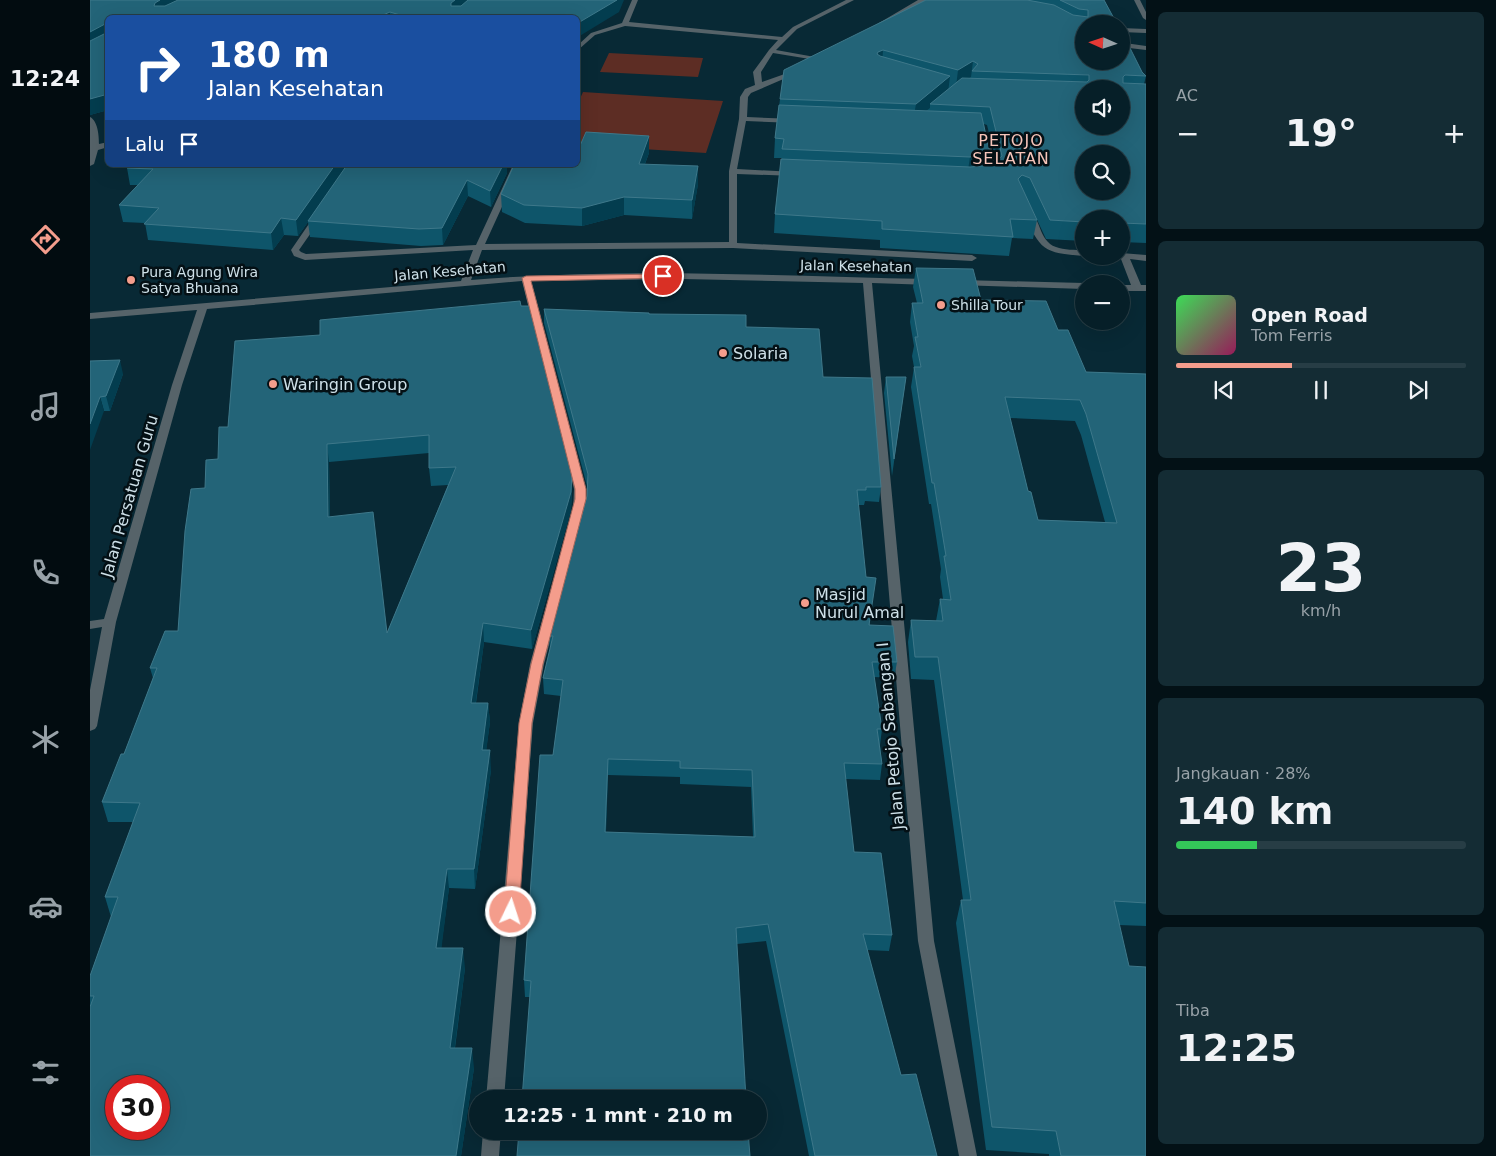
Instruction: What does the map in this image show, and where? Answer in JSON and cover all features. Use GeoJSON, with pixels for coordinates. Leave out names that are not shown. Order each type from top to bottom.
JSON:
{"type":"FeatureCollection","features":[{"type":"Feature","properties":{"kind":"street"},"geometry":{"type":"LineString","coordinates":[[625,24],[635,0]]}},
{"type":"Feature","properties":{"kind":"street"},"geometry":{"type":"LineString","coordinates":[[759,86],[757,72],[772,51],[795,28],[850,0]]}},
{"type":"Feature","properties":{"kind":"street"},"geometry":{"type":"LineString","coordinates":[[875,28],[923,0]]}},
{"type":"Feature","properties":{"kind":"street"},"geometry":{"type":"LineString","coordinates":[[1137,0],[1146,18]]}},
{"type":"Feature","properties":{"kind":"street"},"geometry":{"type":"LineString","coordinates":[[580,46],[593,34],[625,24],[784,39]]}},
{"type":"Feature","properties":{"kind":"street"},"geometry":{"type":"LineString","coordinates":[[1130,30],[1146,31]]}},
{"type":"Feature","properties":{"kind":"street"},"geometry":{"type":"LineString","coordinates":[[1130,47],[1146,48]]}},
{"type":"Feature","properties":{"kind":"street"},"geometry":{"type":"LineString","coordinates":[[772,51],[826,61]]}},
{"type":"Feature","properties":{"kind":"street"},"geometry":{"type":"LineString","coordinates":[[733,245],[733,171],[743,119],[744,97],[759,86],[826,61],[834,55]]}},
{"type":"Feature","properties":{"kind":"street"},"geometry":{"type":"LineString","coordinates":[[90,119],[96,134],[95,148],[90,164]]}},
{"type":"Feature","properties":{"kind":"street"},"geometry":{"type":"LineString","coordinates":[[743,119],[800,121]]}},
{"type":"Feature","properties":{"kind":"street"},"geometry":{"type":"LineString","coordinates":[[977,181],[986,180],[993,174],[983,128]]}},
{"type":"Feature","properties":{"kind":"street"},"geometry":{"type":"LineString","coordinates":[[95,148],[105,145]]}},
{"type":"Feature","properties":{"kind":"street"},"geometry":{"type":"LineString","coordinates":[[465,283],[479,247],[516,167]]}},
{"type":"Feature","properties":{"kind":"street"},"geometry":{"type":"LineString","coordinates":[[733,171],[801,174]]}},
{"type":"Feature","properties":{"kind":"street"},"geometry":{"type":"LineString","coordinates":[[1025,206],[1041,243],[1047,248],[1062,252],[1075,253]]}},
{"type":"Feature","properties":{"kind":"street"},"geometry":{"type":"LineString","coordinates":[[322,212],[295,250],[297,254],[304,256],[479,247],[733,245],[972,258]]}},
{"type":"Feature","properties":{"kind":"street"},"geometry":{"type":"LineString","coordinates":[[1130,257],[1146,258]]}},
{"type":"Feature","properties":{"kind":"street"},"geometry":{"type":"LineString","coordinates":[[1128,265],[1142,288]]}},
{"type":"Feature","properties":{"kind":"street","name":"Jalan Kesehatan"},"geometry":{"type":"LineString","coordinates":[[90,316],[526,278],[682,276],[1075,286]]}},
{"type":"Feature","properties":{"kind":"street"},"geometry":{"type":"LineString","coordinates":[[496,1090],[526,723],[537,664],[580,499],[580,489],[526,278]]}},
{"type":"Feature","properties":{"kind":"street","name":"Jalan Petojo Sabangan I"},"geometry":{"type":"LineString","coordinates":[[867,280],[926,941],[968,1156]]}},
{"type":"Feature","properties":{"kind":"street","name":"Jalan Persatuan Guru"},"geometry":{"type":"LineString","coordinates":[[90,726],[110,622],[177,384],[203,307]]}},
{"type":"Feature","properties":{"kind":"street"},"geometry":{"type":"LineString","coordinates":[[90,626],[110,622]]}},
{"type":"Feature","properties":{"kind":"street"},"geometry":{"type":"LineString","coordinates":[[490,1156],[491,1140]]}},
{"type":"Feature","properties":{"kind":"shaded area"},"geometry":{"type":"Polygon","coordinates":[[[609,53],[703,58],[698,77],[600,72],[609,53]]]}},
{"type":"Feature","properties":{"kind":"shaded area"},"geometry":{"type":"Polygon","coordinates":[[[583,92],[723,101],[706,153],[580,145],[580,99],[583,92]]]}},
{"type":"Feature","properties":{"kind":"building"},"geometry":{"type":"Polygon","coordinates":[[[90,0],[160,0],[154,6],[165,6],[178,0],[455,0],[451,3],[451,6],[461,6],[468,0],[617,0],[580,22],[580,15],[400,15],[390,12],[383,15],[105,15],[105,24],[90,32],[90,0]]]}},
{"type":"Feature","properties":{"kind":"building"},"geometry":{"type":"Polygon","coordinates":[[[926,0],[1027,0],[1054,5],[1075,15],[1075,70],[1130,70],[1130,49],[1146,76],[1125,75],[1123,80],[1089,80],[1089,75],[972,71],[978,64],[973,61],[958,70],[883,50],[877,54],[950,76],[916,104],[780,99],[784,70],[926,0]]]}},
{"type":"Feature","properties":{"kind":"building"},"geometry":{"type":"Polygon","coordinates":[[[1060,0],[1104,0],[1112,15],[1088,15],[1088,10],[1079,9],[1060,0]]]}},
{"type":"Feature","properties":{"kind":"building"},"geometry":{"type":"Polygon","coordinates":[[[105,34],[105,95],[90,99],[90,41],[105,34]]]}},
{"type":"Feature","properties":{"kind":"building"},"geometry":{"type":"Polygon","coordinates":[[[962,78],[1075,82],[1075,135],[1130,135],[1130,83],[1146,84],[1146,224],[1130,223],[1130,210],[1075,210],[1075,221],[1050,220],[1030,178],[1022,175],[1018,179],[1037,220],[1010,219],[1013,237],[882,229],[882,221],[775,214],[781,159],[970,167],[992,165],[1002,156],[990,107],[930,104],[962,78]]]}},
{"type":"Feature","properties":{"kind":"building"},"geometry":{"type":"Polygon","coordinates":[[[779,105],[981,113],[990,153],[970,157],[782,149],[784,139],[775,138],[779,105]]]}},
{"type":"Feature","properties":{"kind":"building"},"geometry":{"type":"Polygon","coordinates":[[[586,132],[649,136],[639,164],[698,166],[692,200],[624,197],[582,208],[524,205],[501,194],[513,167],[580,167],[580,146],[586,132]]]}},
{"type":"Feature","properties":{"kind":"building"},"geometry":{"type":"Polygon","coordinates":[[[334,167],[296,220],[281,218],[271,233],[144,224],[159,208],[119,205],[153,169],[127,168],[334,167]]]}},
{"type":"Feature","properties":{"kind":"building"},"geometry":{"type":"Polygon","coordinates":[[[346,167],[502,167],[490,191],[467,180],[442,228],[419,229],[308,221],[346,167]]]}},
{"type":"Feature","properties":{"kind":"building"},"geometry":{"type":"Polygon","coordinates":[[[916,268],[973,269],[981,300],[1046,301],[1058,330],[1068,330],[1086,372],[1146,374],[1146,903],[1114,901],[1129,966],[1146,967],[1146,1156],[1061,1156],[1056,1131],[992,1127],[961,900],[971,900],[938,657],[915,657],[911,620],[943,621],[940,599],[951,600],[944,556],[946,556],[934,483],[932,483],[914,367],[921,367],[915,337],[918,337],[912,303],[923,303],[916,268]],[[1005,397],[1028,491],[1031,492],[1038,520],[1117,523],[1086,414],[1080,400],[1005,397]]]}},
{"type":"Feature","properties":{"kind":"building"},"geometry":{"type":"Polygon","coordinates":[[[520,301],[521,306],[530,306],[572,471],[571,492],[531,630],[483,623],[471,703],[488,703],[482,750],[490,750],[474,869],[447,869],[436,948],[463,948],[450,1048],[472,1048],[456,1156],[90,1156],[90,1007],[94,996],[90,996],[90,976],[118,897],[105,897],[140,803],[102,802],[121,754],[124,754],[157,668],[150,668],[165,631],[178,631],[185,531],[191,489],[205,488],[206,460],[218,459],[219,427],[228,427],[235,341],[320,335],[320,320],[520,301]],[[429,435],[327,444],[328,517],[373,512],[387,633],[456,467],[429,468],[429,435]]]}},
{"type":"Feature","properties":{"kind":"building"},"geometry":{"type":"Polygon","coordinates":[[[544,309],[649,314],[746,315],[746,327],[819,329],[823,377],[872,378],[881,487],[866,487],[866,490],[857,490],[866,577],[876,578],[869,625],[893,626],[897,662],[872,662],[882,729],[877,729],[882,764],[844,763],[854,852],[881,853],[892,935],[863,934],[901,1075],[916,1074],[937,1156],[815,1156],[768,924],[736,928],[745,1090],[523,1090],[531,981],[524,980],[540,755],[553,755],[563,680],[543,678],[553,636],[549,636],[587,496],[588,474],[544,309]],[[608,759],[605,832],[755,837],[752,770],[680,768],[680,761],[608,759]]]}},
{"type":"Feature","properties":{"kind":"building"},"geometry":{"type":"Polygon","coordinates":[[[120,360],[106,396],[100,397],[90,424],[90,361],[120,360]]]}},
{"type":"Feature","properties":{"kind":"building"},"geometry":{"type":"Polygon","coordinates":[[[886,377],[906,377],[894,459],[886,377]]]}},
{"type":"Feature","properties":{"kind":"building"},"geometry":{"type":"Polygon","coordinates":[[[518,1140],[749,1140],[750,1156],[517,1156],[518,1140]]]}},
{"type":"Feature","properties":{"kind":"place","name":"Pura Agung Wira Satya Bhuana"},"geometry":{"type":"Point","coordinates":[131,280]}},
{"type":"Feature","properties":{"kind":"place","name":"Shilla Tour"},"geometry":{"type":"Point","coordinates":[941,305]}},
{"type":"Feature","properties":{"kind":"place","name":"Solaria"},"geometry":{"type":"Point","coordinates":[723,353]}},
{"type":"Feature","properties":{"kind":"place","name":"Waringin Group"},"geometry":{"type":"Point","coordinates":[273,384]}},
{"type":"Feature","properties":{"kind":"place","name":"Masjid Nurul Amal"},"geometry":{"type":"Point","coordinates":[805,603]}},
{"type":"Feature","properties":{"kind":"district","name":"PETOJO SELATAN"},"geometry":{"type":"Point","coordinates":[1011,149]}},
{"type":"Feature","properties":{"kind":"route"},"geometry":{"type":"LineString","coordinates":[[511,912],[530,694],[579,510],[580,499],[580,489],[559,403],[526,278],[663,276]]}}]}
